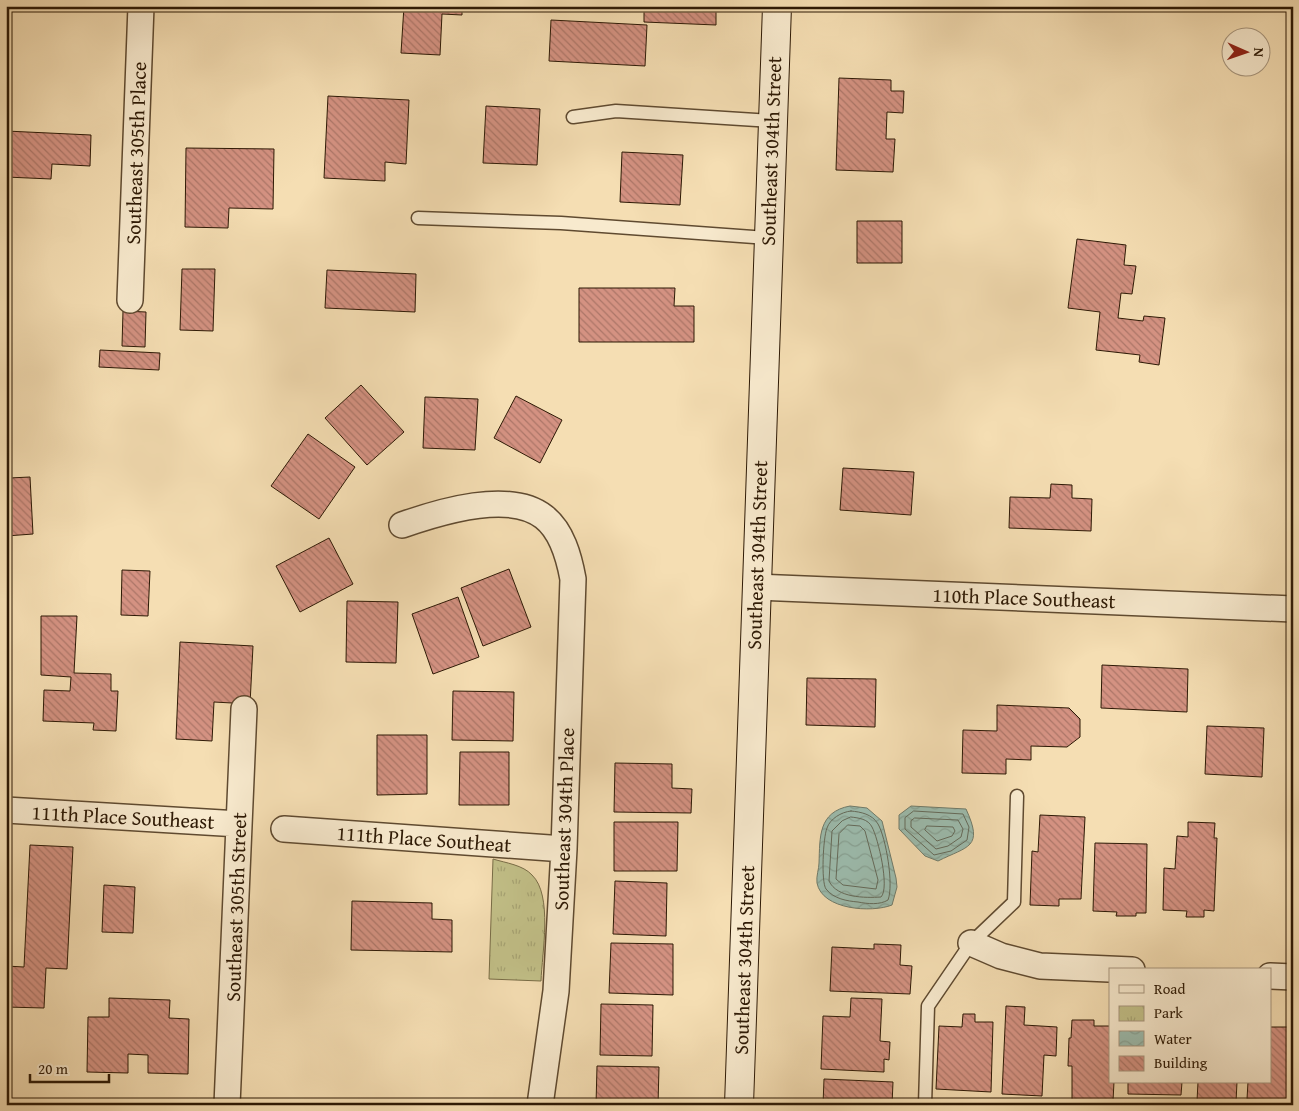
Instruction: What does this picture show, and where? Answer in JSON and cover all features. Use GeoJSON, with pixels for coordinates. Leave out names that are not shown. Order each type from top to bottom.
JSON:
{"type":"FeatureCollection","features":[{"type":"Feature","properties":{"kind":"street","name":"Southeast 305th Place"},"geometry":{"type":"LineString","coordinates":[[130,300],[141,6]]}},
{"type":"Feature","properties":{"kind":"street","name":"Southeast 304th Street"},"geometry":{"type":"LineString","coordinates":[[739,1105],[777,6]]}},
{"type":"Feature","properties":{"kind":"street","name":"Southeast 304th Place"},"geometry":{"type":"LineString","coordinates":[[402,525],[448,510],[500,505],[524,507],[544,517],[559,535],[574,579],[564,849],[556,991],[540,1105]]}},
{"type":"Feature","properties":{"kind":"street","name":"110th Place Southeast"},"geometry":{"type":"LineString","coordinates":[[756,587],[1293,609]]}},
{"type":"Feature","properties":{"kind":"street","name":"Southeast 305th Street"},"geometry":{"type":"LineString","coordinates":[[227,1105],[244,709]]}},
{"type":"Feature","properties":{"kind":"street","name":"111th Place Southeast"},"geometry":{"type":"LineString","coordinates":[[6,810],[239,824]]}},
{"type":"Feature","properties":{"kind":"street","name":"111th Place Southeat"},"geometry":{"type":"LineString","coordinates":[[284,829],[564,849]]}},
{"type":"Feature","properties":{"kind":"street"},"geometry":{"type":"LineString","coordinates":[[971,943],[1001,956],[1040,966],[1109,969]]}},
{"type":"Feature","properties":{"kind":"street"},"geometry":{"type":"LineString","coordinates":[[1272,976],[1293,977]]}},
{"type":"Feature","properties":{"kind":"lane"},"geometry":{"type":"LineString","coordinates":[[573,117],[616,111],[773,121]]}},
{"type":"Feature","properties":{"kind":"lane"},"geometry":{"type":"LineString","coordinates":[[418,218],[561,223],[768,238]]}},
{"type":"Feature","properties":{"kind":"lane"},"geometry":{"type":"LineString","coordinates":[[926,1105],[928,1006],[971,943],[1014,902],[1017,796]]}},
{"type":"Feature","properties":{"kind":"green space"},"geometry":{"type":"Polygon","coordinates":[[[493,859],[524,869],[532,875],[538,884],[542,896],[545,925],[541,981],[489,979],[493,859]]]}},
{"type":"Feature","properties":{"kind":"water"},"geometry":{"type":"Polygon","coordinates":[[[850,806],[867,808],[882,821],[896,878],[897,887],[892,905],[873,909],[861,909],[838,904],[828,899],[821,892],[817,883],[821,835],[826,820],[840,809],[850,806]]]}},
{"type":"Feature","properties":{"kind":"water"},"geometry":{"type":"Polygon","coordinates":[[[911,806],[966,809],[971,822],[973,839],[965,848],[938,861],[925,856],[899,829],[899,815],[911,806]]]}},
{"type":"Feature","properties":{"kind":"building"},"geometry":{"type":"Polygon","coordinates":[[[404,6],[489,6],[489,9],[462,8],[462,15],[442,14],[440,55],[401,53],[404,6]]]}},
{"type":"Feature","properties":{"kind":"building"},"geometry":{"type":"Polygon","coordinates":[[[644,6],[716,6],[716,25],[644,22],[644,6]]]}},
{"type":"Feature","properties":{"kind":"building"},"geometry":{"type":"Polygon","coordinates":[[[551,20],[647,25],[645,66],[549,61],[551,20]]]}},
{"type":"Feature","properties":{"kind":"building"},"geometry":{"type":"Polygon","coordinates":[[[839,78],[891,80],[891,91],[904,91],[903,113],[887,112],[886,139],[895,139],[893,172],[836,170],[839,78]]]}},
{"type":"Feature","properties":{"kind":"building"},"geometry":{"type":"Polygon","coordinates":[[[328,96],[409,100],[406,164],[385,162],[385,181],[324,178],[328,96]]]}},
{"type":"Feature","properties":{"kind":"building"},"geometry":{"type":"Polygon","coordinates":[[[486,106],[540,109],[537,165],[483,163],[486,106]]]}},
{"type":"Feature","properties":{"kind":"building"},"geometry":{"type":"Polygon","coordinates":[[[6,131],[91,135],[90,166],[52,164],[51,179],[6,177],[6,131]]]}},
{"type":"Feature","properties":{"kind":"building"},"geometry":{"type":"Polygon","coordinates":[[[186,148],[274,149],[273,209],[229,208],[228,228],[185,227],[186,148]]]}},
{"type":"Feature","properties":{"kind":"building"},"geometry":{"type":"Polygon","coordinates":[[[622,152],[683,155],[680,205],[620,202],[622,152]]]}},
{"type":"Feature","properties":{"kind":"building"},"geometry":{"type":"Polygon","coordinates":[[[857,221],[902,221],[902,263],[857,263],[857,221]]]}},
{"type":"Feature","properties":{"kind":"building"},"geometry":{"type":"Polygon","coordinates":[[[1077,239],[1126,245],[1124,265],[1136,266],[1132,294],[1121,293],[1118,318],[1143,321],[1144,316],[1165,318],[1159,365],[1139,362],[1140,355],[1096,350],[1100,312],[1068,308],[1077,239]]]}},
{"type":"Feature","properties":{"kind":"building"},"geometry":{"type":"Polygon","coordinates":[[[182,269],[215,269],[213,331],[180,330],[182,269]]]}},
{"type":"Feature","properties":{"kind":"building"},"geometry":{"type":"Polygon","coordinates":[[[327,270],[416,274],[415,312],[325,308],[327,270]]]}},
{"type":"Feature","properties":{"kind":"building"},"geometry":{"type":"Polygon","coordinates":[[[579,288],[675,288],[674,306],[694,306],[694,342],[579,342],[579,288]]]}},
{"type":"Feature","properties":{"kind":"building"},"geometry":{"type":"Polygon","coordinates":[[[123,311],[146,312],[145,347],[122,346],[123,311]]]}},
{"type":"Feature","properties":{"kind":"building"},"geometry":{"type":"Polygon","coordinates":[[[100,350],[160,353],[159,370],[99,367],[100,350]]]}},
{"type":"Feature","properties":{"kind":"building"},"geometry":{"type":"Polygon","coordinates":[[[361,385],[404,432],[367,465],[325,418],[361,385]]]}},
{"type":"Feature","properties":{"kind":"building"},"geometry":{"type":"Polygon","coordinates":[[[516,396],[562,420],[540,463],[494,438],[516,396]]]}},
{"type":"Feature","properties":{"kind":"building"},"geometry":{"type":"Polygon","coordinates":[[[425,397],[478,399],[475,450],[423,448],[425,397]]]}},
{"type":"Feature","properties":{"kind":"building"},"geometry":{"type":"Polygon","coordinates":[[[308,434],[355,467],[319,519],[271,486],[308,434]]]}},
{"type":"Feature","properties":{"kind":"building"},"geometry":{"type":"Polygon","coordinates":[[[6,459],[9,478],[30,477],[33,534],[6,536],[6,459]]]}},
{"type":"Feature","properties":{"kind":"building"},"geometry":{"type":"Polygon","coordinates":[[[843,468],[914,472],[911,515],[840,510],[843,468]]]}},
{"type":"Feature","properties":{"kind":"building"},"geometry":{"type":"Polygon","coordinates":[[[1051,484],[1072,485],[1072,498],[1092,499],[1091,531],[1009,528],[1010,497],[1050,498],[1051,484]]]}},
{"type":"Feature","properties":{"kind":"building"},"geometry":{"type":"Polygon","coordinates":[[[329,538],[353,584],[300,612],[276,566],[329,538]]]}},
{"type":"Feature","properties":{"kind":"building"},"geometry":{"type":"Polygon","coordinates":[[[509,569],[531,627],[483,646],[461,588],[509,569]]]}},
{"type":"Feature","properties":{"kind":"building"},"geometry":{"type":"Polygon","coordinates":[[[122,570],[150,571],[148,616],[121,615],[122,570]]]}},
{"type":"Feature","properties":{"kind":"building"},"geometry":{"type":"Polygon","coordinates":[[[458,597],[479,657],[433,674],[412,614],[458,597]]]}},
{"type":"Feature","properties":{"kind":"building"},"geometry":{"type":"Polygon","coordinates":[[[347,601],[398,602],[396,663],[346,662],[347,601]]]}},
{"type":"Feature","properties":{"kind":"building"},"geometry":{"type":"Polygon","coordinates":[[[41,616],[77,616],[74,673],[111,674],[111,691],[118,691],[116,731],[93,730],[94,723],[43,721],[44,690],[70,691],[71,677],[41,675],[41,616]]]}},
{"type":"Feature","properties":{"kind":"building"},"geometry":{"type":"Polygon","coordinates":[[[180,642],[253,646],[250,704],[214,702],[212,741],[176,739],[180,642]]]}},
{"type":"Feature","properties":{"kind":"building"},"geometry":{"type":"Polygon","coordinates":[[[1102,665],[1188,669],[1187,712],[1101,708],[1102,665]]]}},
{"type":"Feature","properties":{"kind":"building"},"geometry":{"type":"Polygon","coordinates":[[[807,678],[876,679],[875,727],[806,725],[807,678]]]}},
{"type":"Feature","properties":{"kind":"building"},"geometry":{"type":"Polygon","coordinates":[[[453,691],[514,692],[513,741],[452,740],[453,691]]]}},
{"type":"Feature","properties":{"kind":"building"},"geometry":{"type":"Polygon","coordinates":[[[997,705],[1069,708],[1080,719],[1080,737],[1067,747],[1031,746],[1031,760],[1006,759],[1006,774],[962,773],[963,730],[997,731],[997,705]]]}},
{"type":"Feature","properties":{"kind":"building"},"geometry":{"type":"Polygon","coordinates":[[[1207,726],[1264,728],[1262,777],[1205,774],[1207,726]]]}},
{"type":"Feature","properties":{"kind":"building"},"geometry":{"type":"Polygon","coordinates":[[[377,735],[427,735],[427,794],[377,795],[377,735]]]}},
{"type":"Feature","properties":{"kind":"building"},"geometry":{"type":"Polygon","coordinates":[[[460,752],[509,752],[509,805],[459,805],[460,752]]]}},
{"type":"Feature","properties":{"kind":"building"},"geometry":{"type":"Polygon","coordinates":[[[615,763],[672,764],[672,788],[692,789],[691,813],[614,812],[615,763]]]}},
{"type":"Feature","properties":{"kind":"building"},"geometry":{"type":"Polygon","coordinates":[[[1040,815],[1085,817],[1081,899],[1059,899],[1059,906],[1030,905],[1032,851],[1038,852],[1040,815]]]}},
{"type":"Feature","properties":{"kind":"building"},"geometry":{"type":"Polygon","coordinates":[[[614,822],[678,822],[677,871],[614,871],[614,822]]]}},
{"type":"Feature","properties":{"kind":"building"},"geometry":{"type":"Polygon","coordinates":[[[1188,822],[1215,823],[1214,838],[1217,838],[1214,911],[1204,910],[1204,917],[1186,917],[1187,911],[1163,910],[1164,868],[1175,869],[1177,836],[1188,837],[1188,822]]]}},
{"type":"Feature","properties":{"kind":"building"},"geometry":{"type":"Polygon","coordinates":[[[1095,843],[1147,844],[1146,913],[1136,913],[1136,916],[1116,916],[1117,912],[1093,911],[1095,843]]]}},
{"type":"Feature","properties":{"kind":"building"},"geometry":{"type":"Polygon","coordinates":[[[30,845],[73,847],[67,969],[46,968],[44,1008],[6,1007],[6,966],[24,967],[30,845]]]}},
{"type":"Feature","properties":{"kind":"building"},"geometry":{"type":"Polygon","coordinates":[[[615,881],[667,883],[666,936],[613,934],[615,881]]]}},
{"type":"Feature","properties":{"kind":"building"},"geometry":{"type":"Polygon","coordinates":[[[104,885],[135,887],[133,933],[102,932],[104,885]]]}},
{"type":"Feature","properties":{"kind":"building"},"geometry":{"type":"Polygon","coordinates":[[[352,901],[432,903],[432,919],[452,920],[452,952],[351,950],[352,901]]]}},
{"type":"Feature","properties":{"kind":"building"},"geometry":{"type":"Polygon","coordinates":[[[611,943],[673,944],[673,995],[609,993],[611,943]]]}},
{"type":"Feature","properties":{"kind":"building"},"geometry":{"type":"Polygon","coordinates":[[[874,944],[901,945],[900,965],[912,966],[910,994],[830,991],[832,947],[874,949],[874,944]]]}},
{"type":"Feature","properties":{"kind":"building"},"geometry":{"type":"Polygon","coordinates":[[[109,998],[170,1000],[169,1018],[189,1019],[188,1074],[148,1073],[148,1055],[128,1054],[128,1073],[87,1072],[88,1017],[109,1017],[109,998]]]}},
{"type":"Feature","properties":{"kind":"building"},"geometry":{"type":"Polygon","coordinates":[[[851,998],[882,999],[880,1041],[890,1042],[889,1060],[884,1059],[884,1072],[821,1069],[823,1016],[850,1017],[851,998]]]}},
{"type":"Feature","properties":{"kind":"building"},"geometry":{"type":"Polygon","coordinates":[[[601,1004],[653,1005],[652,1056],[600,1055],[601,1004]]]}},
{"type":"Feature","properties":{"kind":"building"},"geometry":{"type":"Polygon","coordinates":[[[1006,1006],[1025,1007],[1024,1025],[1057,1027],[1056,1056],[1044,1055],[1042,1096],[1002,1094],[1006,1006]]]}},
{"type":"Feature","properties":{"kind":"building"},"geometry":{"type":"Polygon","coordinates":[[[963,1014],[975,1014],[975,1022],[993,1022],[991,1092],[936,1089],[939,1026],[962,1027],[963,1014]]]}},
{"type":"Feature","properties":{"kind":"building"},"geometry":{"type":"Polygon","coordinates":[[[1072,1020],[1094,1020],[1094,1026],[1109,1026],[1109,1084],[1114,1084],[1113,1101],[1072,1100],[1072,1066],[1068,1066],[1069,1038],[1071,1038],[1072,1020]]]}},
{"type":"Feature","properties":{"kind":"building"},"geometry":{"type":"Polygon","coordinates":[[[1272,1027],[1291,1027],[1289,1100],[1247,1099],[1248,1084],[1272,1084],[1272,1027]]]}},
{"type":"Feature","properties":{"kind":"building"},"geometry":{"type":"Polygon","coordinates":[[[597,1066],[659,1067],[658,1105],[596,1105],[597,1066]]]}},
{"type":"Feature","properties":{"kind":"building"},"geometry":{"type":"Polygon","coordinates":[[[824,1079],[893,1082],[892,1105],[823,1105],[824,1079]]]}},
{"type":"Feature","properties":{"kind":"building"},"geometry":{"type":"Polygon","coordinates":[[[1128,1084],[1182,1084],[1181,1095],[1128,1094],[1128,1084]]]}},
{"type":"Feature","properties":{"kind":"building"},"geometry":{"type":"Polygon","coordinates":[[[1198,1084],[1237,1084],[1236,1102],[1197,1101],[1198,1084]]]}}]}
